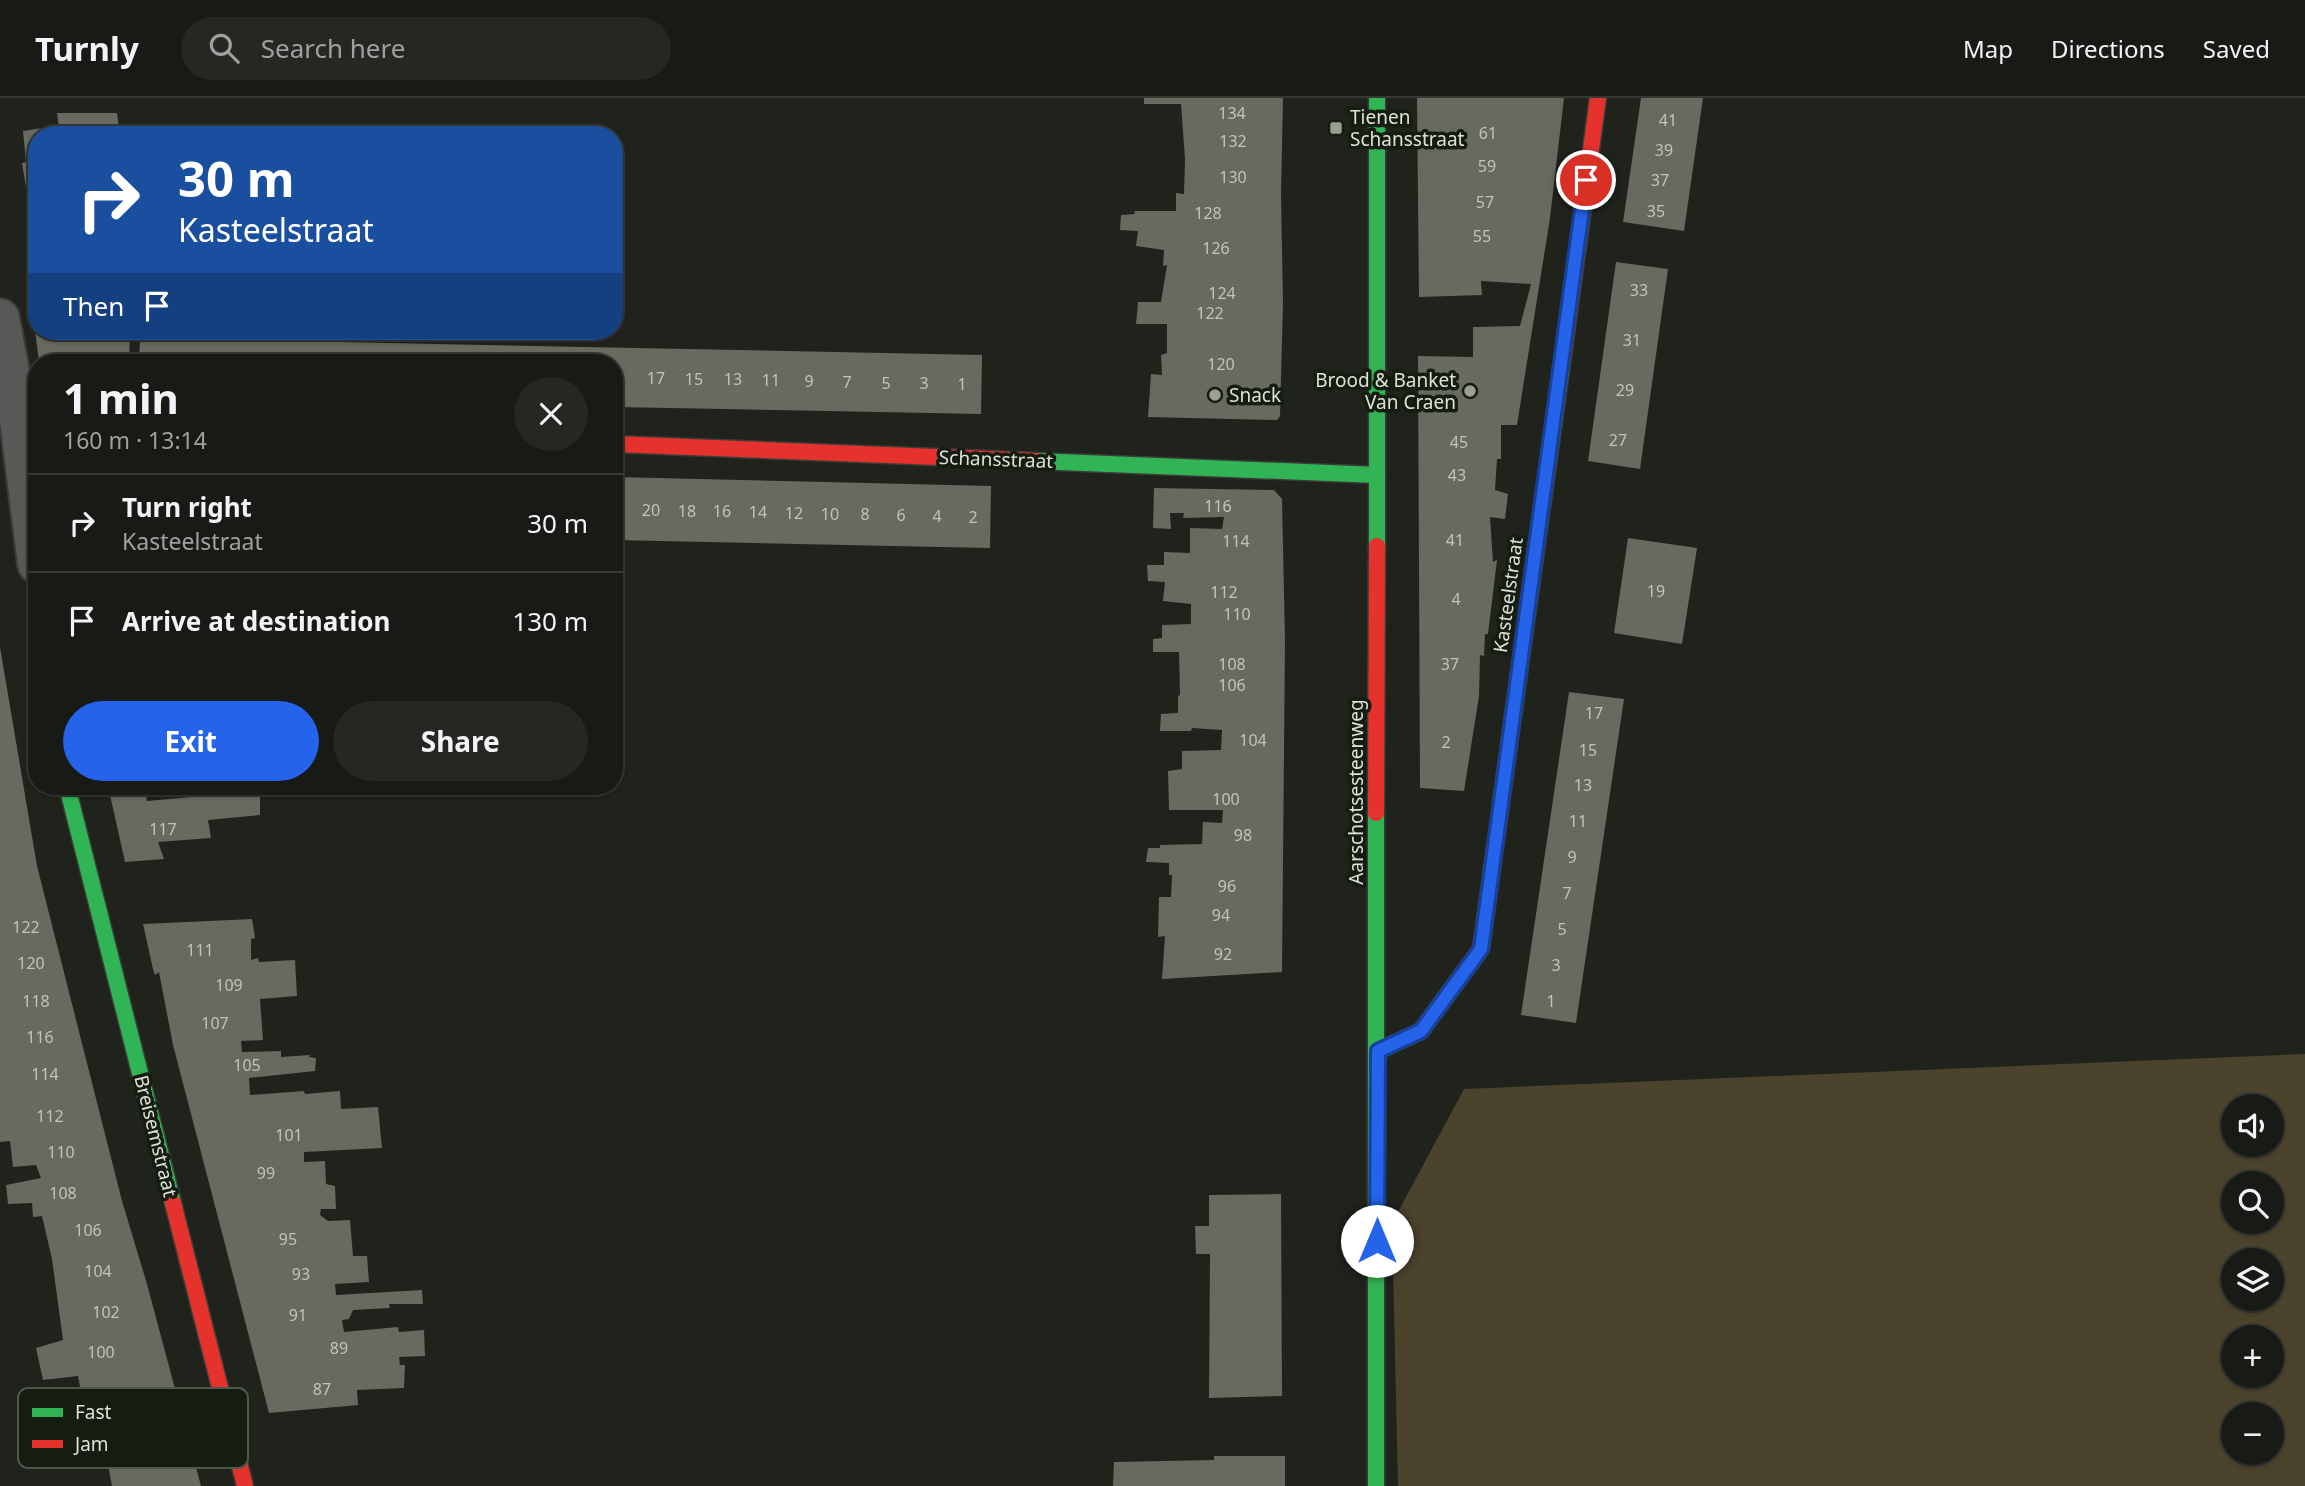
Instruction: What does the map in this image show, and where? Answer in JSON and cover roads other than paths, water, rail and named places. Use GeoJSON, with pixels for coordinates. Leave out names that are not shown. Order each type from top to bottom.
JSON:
{"type":"FeatureCollection","features":[{"type":"Feature","properties":{"kind":"street","name":"Aarschotsesteenweg"},"geometry":{"type":"LineString","coordinates":[[1376,1486],[1377,98]]}},
{"type":"Feature","properties":{"kind":"street","name":"Kasteelstraat"},"geometry":{"type":"LineString","coordinates":[[1378,1051],[1421,1031],[1481,949],[1598,98]]}},
{"type":"Feature","properties":{"kind":"street"},"geometry":{"type":"LineString","coordinates":[[0,318],[28,420]]}},
{"type":"Feature","properties":{"kind":"street","name":"Schansstraat"},"geometry":{"type":"LineString","coordinates":[[623,444],[1377,475]]}},
{"type":"Feature","properties":{"kind":"street","name":"Breisemstraat"},"geometry":{"type":"LineString","coordinates":[[68,795],[220,1388]]}},
{"type":"Feature","properties":{"kind":"street","name":"Breisemstraat"},"geometry":{"type":"LineString","coordinates":[[240,1468],[245,1486]]}},
{"type":"Feature","properties":{"kind":"place","name":"Tienen Schansstraat"},"geometry":{"type":"Point","coordinates":[1336,128]}},
{"type":"Feature","properties":{"kind":"place","name":"Brood & Banket Van Craen"},"geometry":{"type":"Point","coordinates":[1470,391]}},
{"type":"Feature","properties":{"kind":"place","name":"Snack"},"geometry":{"type":"Point","coordinates":[1215,395]}}]}
